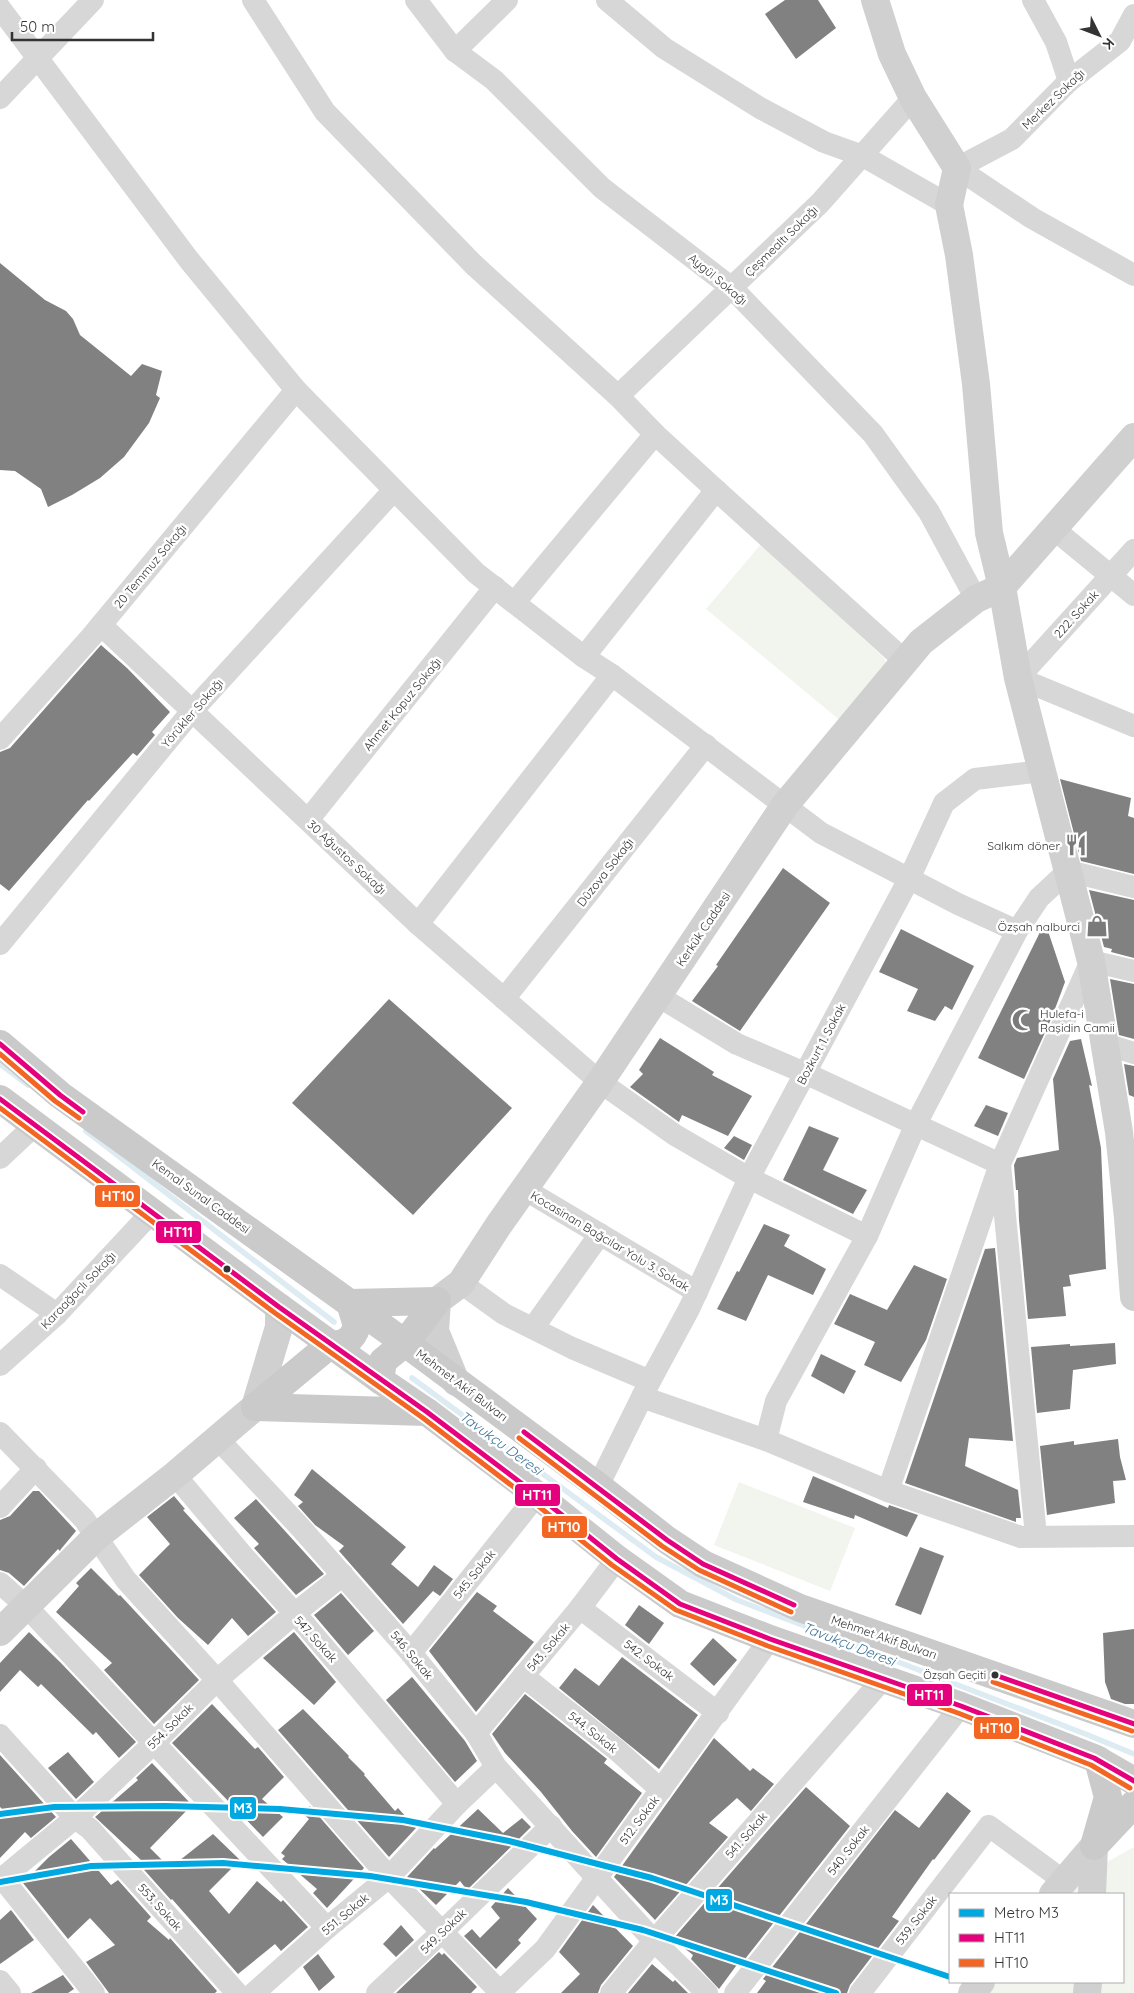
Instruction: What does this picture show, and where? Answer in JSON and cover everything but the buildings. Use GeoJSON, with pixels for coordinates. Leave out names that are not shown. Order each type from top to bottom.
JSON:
{"type":"FeatureCollection","features":[{"type":"Feature","properties":{"kind":"main road","name":"Kemal Sunal Caddesi"},"geometry":{"type":"LineString","coordinates":[[0,1044],[60,1095],[405,1343]]}},
{"type":"Feature","properties":{"kind":"main road"},"geometry":{"type":"LineString","coordinates":[[0,1098],[34,1126],[279,1308],[428,1412],[537,1495],[616,1559],[680,1604],[770,1639],[960,1706],[1098,1760],[1134,1781]]}},
{"type":"Feature","properties":{"kind":"main road"},"geometry":{"type":"LineString","coordinates":[[255,1407],[331,1344],[343,1344],[356,1330],[357,1322],[350,1304],[437,1301]]}},
{"type":"Feature","properties":{"kind":"main road"},"geometry":{"type":"LineString","coordinates":[[380,1380],[383,1361],[405,1343],[437,1301]]}},
{"type":"Feature","properties":{"kind":"main road","name":"Mehmet Akif Bulvarı"},"geometry":{"type":"LineString","coordinates":[[405,1343],[598,1486],[666,1540],[703,1564],[800,1608],[1132,1722]]}},
{"type":"Feature","properties":{"kind":"main road"},"geometry":{"type":"LineString","coordinates":[[255,1407],[428,1412]]}},
{"type":"Feature","properties":{"kind":"main road"},"geometry":{"type":"LineString","coordinates":[[1094,1846],[1108,1797],[1098,1760]]}},
{"type":"Feature","properties":{"kind":"main road"},"geometry":{"type":"LineString","coordinates":[[1094,1846],[1134,1804]]}},
{"type":"Feature","properties":{"kind":"main road"},"geometry":{"type":"LineString","coordinates":[[1094,1846],[1134,1830]]}},
{"type":"Feature","properties":{"kind":"street"},"geometry":{"type":"LineString","coordinates":[[0,98],[93,0]]}},
{"type":"Feature","properties":{"kind":"street"},"geometry":{"type":"LineString","coordinates":[[253,0],[325,112],[474,265],[618,396],[655,434],[905,661]]}},
{"type":"Feature","properties":{"kind":"street","name":"Aygül Sokağı"},"geometry":{"type":"LineString","coordinates":[[416,0],[455,51],[494,80],[602,188],[732,288],[873,434],[929,512],[976,599]]}},
{"type":"Feature","properties":{"kind":"street"},"geometry":{"type":"LineString","coordinates":[[455,51],[507,0]]}},
{"type":"Feature","properties":{"kind":"street"},"geometry":{"type":"LineString","coordinates":[[607,0],[664,48],[760,108],[824,142],[863,156],[950,205]]}},
{"type":"Feature","properties":{"kind":"street"},"geometry":{"type":"LineString","coordinates":[[875,0],[892,54],[914,98],[957,168],[1032,218],[1134,275]]}},
{"type":"Feature","properties":{"kind":"street"},"geometry":{"type":"LineString","coordinates":[[1033,0],[1056,42],[1069,81]]}},
{"type":"Feature","properties":{"kind":"street"},"geometry":{"type":"LineString","coordinates":[[0,8],[189,260],[296,390],[476,573],[584,657],[612,674],[821,833],[958,904],[1017,931]]}},
{"type":"Feature","properties":{"kind":"street","name":"Merkez Sokağı"},"geometry":{"type":"LineString","coordinates":[[957,168],[1012,139],[1069,81],[1127,45],[1134,15]]}},
{"type":"Feature","properties":{"kind":"street","name":"Çeşmealtı Sokağı"},"geometry":{"type":"LineString","coordinates":[[618,396],[820,203],[914,98]]}},
{"type":"Feature","properties":{"kind":"street"},"geometry":{"type":"LineString","coordinates":[[957,168],[950,205],[959,255],[976,384],[989,532],[1002,588],[1018,678],[1091,961],[1105,1044],[1126,1135],[1134,1297]]}},
{"type":"Feature","properties":{"kind":"street","name":"20 Temmuz Sokağı"},"geometry":{"type":"LineString","coordinates":[[0,739],[100,625],[296,390]]}},
{"type":"Feature","properties":{"kind":"street"},"geometry":{"type":"LineString","coordinates":[[515,602],[655,434]]}},
{"type":"Feature","properties":{"kind":"street"},"geometry":{"type":"LineString","coordinates":[[1002,588],[1055,530],[1134,437]]}},
{"type":"Feature","properties":{"kind":"street","name":"Yörükler Sokağı"},"geometry":{"type":"LineString","coordinates":[[0,944],[192,711],[394,490]]}},
{"type":"Feature","properties":{"kind":"street"},"geometry":{"type":"LineString","coordinates":[[584,657],[716,490]]}},
{"type":"Feature","properties":{"kind":"street"},"geometry":{"type":"LineString","coordinates":[[1055,530],[1134,596]]}},
{"type":"Feature","properties":{"kind":"street","name":"222. Sokak"},"geometry":{"type":"LineString","coordinates":[[1018,678],[1134,550]]}},
{"type":"Feature","properties":{"kind":"street","name":"Ahmet Kopuz Sokağı"},"geometry":{"type":"LineString","coordinates":[[308,820],[495,587]]}},
{"type":"Feature","properties":{"kind":"street","name":"Kerkük Caddesi"},"geometry":{"type":"LineString","coordinates":[[437,1301],[461,1283],[524,1189],[600,1082],[785,805],[921,642],[976,599],[1002,588]]}},
{"type":"Feature","properties":{"kind":"street","name":"30 Ağustos Sokağı"},"geometry":{"type":"LineString","coordinates":[[100,625],[418,924],[600,1082],[675,1135],[749,1178],[867,1236]]}},
{"type":"Feature","properties":{"kind":"street"},"geometry":{"type":"LineString","coordinates":[[418,924],[612,674]]}},
{"type":"Feature","properties":{"kind":"street"},"geometry":{"type":"LineString","coordinates":[[1018,678],[1134,726]]}},
{"type":"Feature","properties":{"kind":"street","name":"Düzova Sokağı"},"geometry":{"type":"LineString","coordinates":[[504,999],[706,745]]}},
{"type":"Feature","properties":{"kind":"street","name":"Bozkurt 1. Sokak"},"geometry":{"type":"LineString","coordinates":[[598,1486],[697,1292],[749,1178],[909,879],[944,803],[975,780],[1042,771]]}},
{"type":"Feature","properties":{"kind":"street"},"geometry":{"type":"LineString","coordinates":[[1068,871],[1134,887]]}},
{"type":"Feature","properties":{"kind":"street"},"geometry":{"type":"LineString","coordinates":[[766,1440],[776,1401],[867,1236],[916,1124],[1017,931],[1039,898],[1068,871]]}},
{"type":"Feature","properties":{"kind":"street"},"geometry":{"type":"LineString","coordinates":[[1091,961],[1134,970]]}},
{"type":"Feature","properties":{"kind":"street"},"geometry":{"type":"LineString","coordinates":[[888,1491],[1000,1164],[1091,961]]}},
{"type":"Feature","properties":{"kind":"street"},"geometry":{"type":"LineString","coordinates":[[658,996],[737,1044],[806,1073],[1000,1164]]}},
{"type":"Feature","properties":{"kind":"street"},"geometry":{"type":"LineString","coordinates":[[1105,1044],[1134,1053]]}},
{"type":"Feature","properties":{"kind":"street"},"geometry":{"type":"LineString","coordinates":[[0,1158],[34,1126]]}},
{"type":"Feature","properties":{"kind":"street"},"geometry":{"type":"LineString","coordinates":[[1000,1164],[1036,1536]]}},
{"type":"Feature","properties":{"kind":"street","name":"Kocasinan Bağcılar Yolu 3. Sokak"},"geometry":{"type":"LineString","coordinates":[[524,1189],[697,1292]]}},
{"type":"Feature","properties":{"kind":"street","name":"Karaağaçlı Sokağı"},"geometry":{"type":"LineString","coordinates":[[0,1365],[57,1314],[152,1212]]}},
{"type":"Feature","properties":{"kind":"street"},"geometry":{"type":"LineString","coordinates":[[533,1328],[600,1234]]}},
{"type":"Feature","properties":{"kind":"street"},"geometry":{"type":"LineString","coordinates":[[0,1275],[57,1314]]}},
{"type":"Feature","properties":{"kind":"street"},"geometry":{"type":"LineString","coordinates":[[461,1283],[504,1314],[572,1348],[646,1389],[888,1491],[1021,1537],[1134,1536]]}},
{"type":"Feature","properties":{"kind":"street"},"geometry":{"type":"LineString","coordinates":[[437,1301],[435,1331],[456,1382]]}},
{"type":"Feature","properties":{"kind":"street"},"geometry":{"type":"LineString","coordinates":[[0,1632],[96,1537],[175,1475],[255,1407],[278,1327],[279,1308]]}},
{"type":"Feature","properties":{"kind":"street"},"geometry":{"type":"LineString","coordinates":[[0,1433],[84,1519],[126,1580],[217,1680],[389,1877],[500,1993]]}},
{"type":"Feature","properties":{"kind":"street","name":"546. Sokak"},"geometry":{"type":"LineString","coordinates":[[218,1439],[343,1575],[411,1653],[476,1733],[496,1767],[551,1826],[595,1878],[654,1941],[707,1993]]}},
{"type":"Feature","properties":{"kind":"street"},"geometry":{"type":"LineString","coordinates":[[0,1507],[36,1468]]}},
{"type":"Feature","properties":{"kind":"street","name":"547. Sokak"},"geometry":{"type":"LineString","coordinates":[[175,1475],[457,1804]]}},
{"type":"Feature","properties":{"kind":"street","name":"545. Sokak"},"geometry":{"type":"LineString","coordinates":[[411,1653],[537,1495]]}},
{"type":"Feature","properties":{"kind":"street","name":"543. Sokak"},"geometry":{"type":"LineString","coordinates":[[476,1733],[580,1608],[616,1559]]}},
{"type":"Feature","properties":{"kind":"street","name":"554. Sokak"},"geometry":{"type":"LineString","coordinates":[[1,1879],[74,1818],[154,1743],[217,1680],[343,1575]]}},
{"type":"Feature","properties":{"kind":"street"},"geometry":{"type":"LineString","coordinates":[[0,1583],[26,1606],[327,1928]]}},
{"type":"Feature","properties":{"kind":"street","name":"542. Sokak"},"geometry":{"type":"LineString","coordinates":[[580,1608],[718,1713]]}},
{"type":"Feature","properties":{"kind":"street","name":"512. Sokak"},"geometry":{"type":"LineString","coordinates":[[500,1993],[546,1949],[595,1878],[718,1713],[770,1639]]}},
{"type":"Feature","properties":{"kind":"street","name":"544. Sokak"},"geometry":{"type":"LineString","coordinates":[[523,1676],[618,1751],[661,1790]]}},
{"type":"Feature","properties":{"kind":"street","name":"541. Sokak"},"geometry":{"type":"LineString","coordinates":[[611,1993],[654,1941],[883,1679]]}},
{"type":"Feature","properties":{"kind":"street","name":"540. Sokak"},"geometry":{"type":"LineString","coordinates":[[735,1993],[960,1706]]}},
{"type":"Feature","properties":{"kind":"street","name":"553. Sokak"},"geometry":{"type":"LineString","coordinates":[[0,1736],[74,1818],[90,1829],[237,1993]]}},
{"type":"Feature","properties":{"kind":"street","name":"551. Sokak"},"geometry":{"type":"LineString","coordinates":[[254,1993],[327,1928],[389,1877],[457,1804],[496,1767]]}},
{"type":"Feature","properties":{"kind":"street","name":"549. Sokak"},"geometry":{"type":"LineString","coordinates":[[377,1993],[551,1826]]}},
{"type":"Feature","properties":{"kind":"street","name":"539. Sokak"},"geometry":{"type":"LineString","coordinates":[[860,1993],[989,1826],[1058,1887]]}},
{"type":"Feature","properties":{"kind":"street"},"geometry":{"type":"LineString","coordinates":[[1058,1887],[1094,1846]]}},
{"type":"Feature","properties":{"kind":"street"},"geometry":{"type":"LineString","coordinates":[[1092,1893],[1094,1846]]}},
{"type":"Feature","properties":{"kind":"street"},"geometry":{"type":"LineString","coordinates":[[1,1879],[94,1993]]}},
{"type":"Feature","properties":{"kind":"street"},"geometry":{"type":"LineString","coordinates":[[0,1981],[10,1993]]}},
{"type":"Feature","properties":{"kind":"street"},"geometry":{"type":"LineString","coordinates":[[972,1993],[980,1983]]}},
{"type":"Feature","properties":{"kind":"shaded area"},"geometry":{"type":"Polygon","coordinates":[[[762,543],[884,658],[887,665],[842,722],[706,609],[762,543]]]}},
{"type":"Feature","properties":{"kind":"shaded area"},"geometry":{"type":"Polygon","coordinates":[[[739,1482],[855,1528],[830,1591],[714,1545],[739,1482]]]}},
{"type":"Feature","properties":{"kind":"shaded area"},"geometry":{"type":"Polygon","coordinates":[[[1134,1847],[1134,1993],[984,1993],[992,1983],[1124,1983],[1124,1893],[1068,1893],[1082,1876],[1134,1847]]]}},
{"type":"Feature","properties":{"kind":"waterway","name":"Tavukçu Deresi"},"geometry":{"type":"LineString","coordinates":[[0,1064],[28,1085]]}},
{"type":"Feature","properties":{"kind":"waterway","name":"Tavukçu Deresi"},"geometry":{"type":"LineString","coordinates":[[86,1131],[334,1322]]}},
{"type":"Feature","properties":{"kind":"waterway","name":"Tavukçu Deresi"},"geometry":{"type":"LineString","coordinates":[[412,1378],[656,1557],[737,1600],[1134,1754]]}},
{"type":"Feature","properties":{"kind":"metro line","name":"M3"},"geometry":{"type":"LineString","coordinates":[[0,1814],[54,1807],[165,1806],[280,1809],[403,1820],[509,1841],[652,1878],[949,1977]]}},
{"type":"Feature","properties":{"kind":"metro line","name":"M3"},"geometry":{"type":"LineString","coordinates":[[0,1882],[91,1866],[223,1863],[370,1876],[526,1902],[643,1930],[836,1993]]}},
{"type":"Feature","properties":{"kind":"transit line","name":"HT11"},"geometry":{"type":"LineString","coordinates":[[0,1044],[83,1112]]}},
{"type":"Feature","properties":{"kind":"transit line","name":"HT10"},"geometry":{"type":"LineString","coordinates":[[0,1054],[55,1101],[79,1118]]}},
{"type":"Feature","properties":{"kind":"transit line","name":"HT11"},"geometry":{"type":"LineString","coordinates":[[0,1099],[279,1307],[427,1412],[537,1495],[617,1559],[680,1604],[770,1639],[961,1706],[1094,1758],[1134,1781]]}},
{"type":"Feature","properties":{"kind":"transit line","name":"HT10"},"geometry":{"type":"LineString","coordinates":[[0,1108],[275,1313],[423,1418],[612,1565],[676,1610],[768,1646],[958,1713],[1091,1765],[1130,1788]]}},
{"type":"Feature","properties":{"kind":"transit line","name":"HT11"},"geometry":{"type":"LineString","coordinates":[[524,1432],[667,1540],[703,1564],[794,1605]]}},
{"type":"Feature","properties":{"kind":"transit line","name":"HT10"},"geometry":{"type":"LineString","coordinates":[[519,1438],[662,1546],[699,1570],[791,1612]]}},
{"type":"Feature","properties":{"kind":"transit line","name":"HT11"},"geometry":{"type":"LineString","coordinates":[[995,1675],[1134,1724]]}},
{"type":"Feature","properties":{"kind":"transit line","name":"HT10"},"geometry":{"type":"LineString","coordinates":[[993,1682],[1132,1731]]}},
{"type":"Feature","properties":{"kind":"place","name":"Salkım döner"},"geometry":{"type":"Point","coordinates":[1076,845]}},
{"type":"Feature","properties":{"kind":"place","name":"Özşah nalburci"},"geometry":{"type":"Point","coordinates":[1097,926]}},
{"type":"Feature","properties":{"kind":"place","name":"Hulefa-i Raşidin Camii"},"geometry":{"type":"Point","coordinates":[1023,1020]}},
{"type":"Feature","properties":{"kind":"place","name":"Özşah Geçiti"},"geometry":{"type":"Point","coordinates":[995,1675]}}]}
